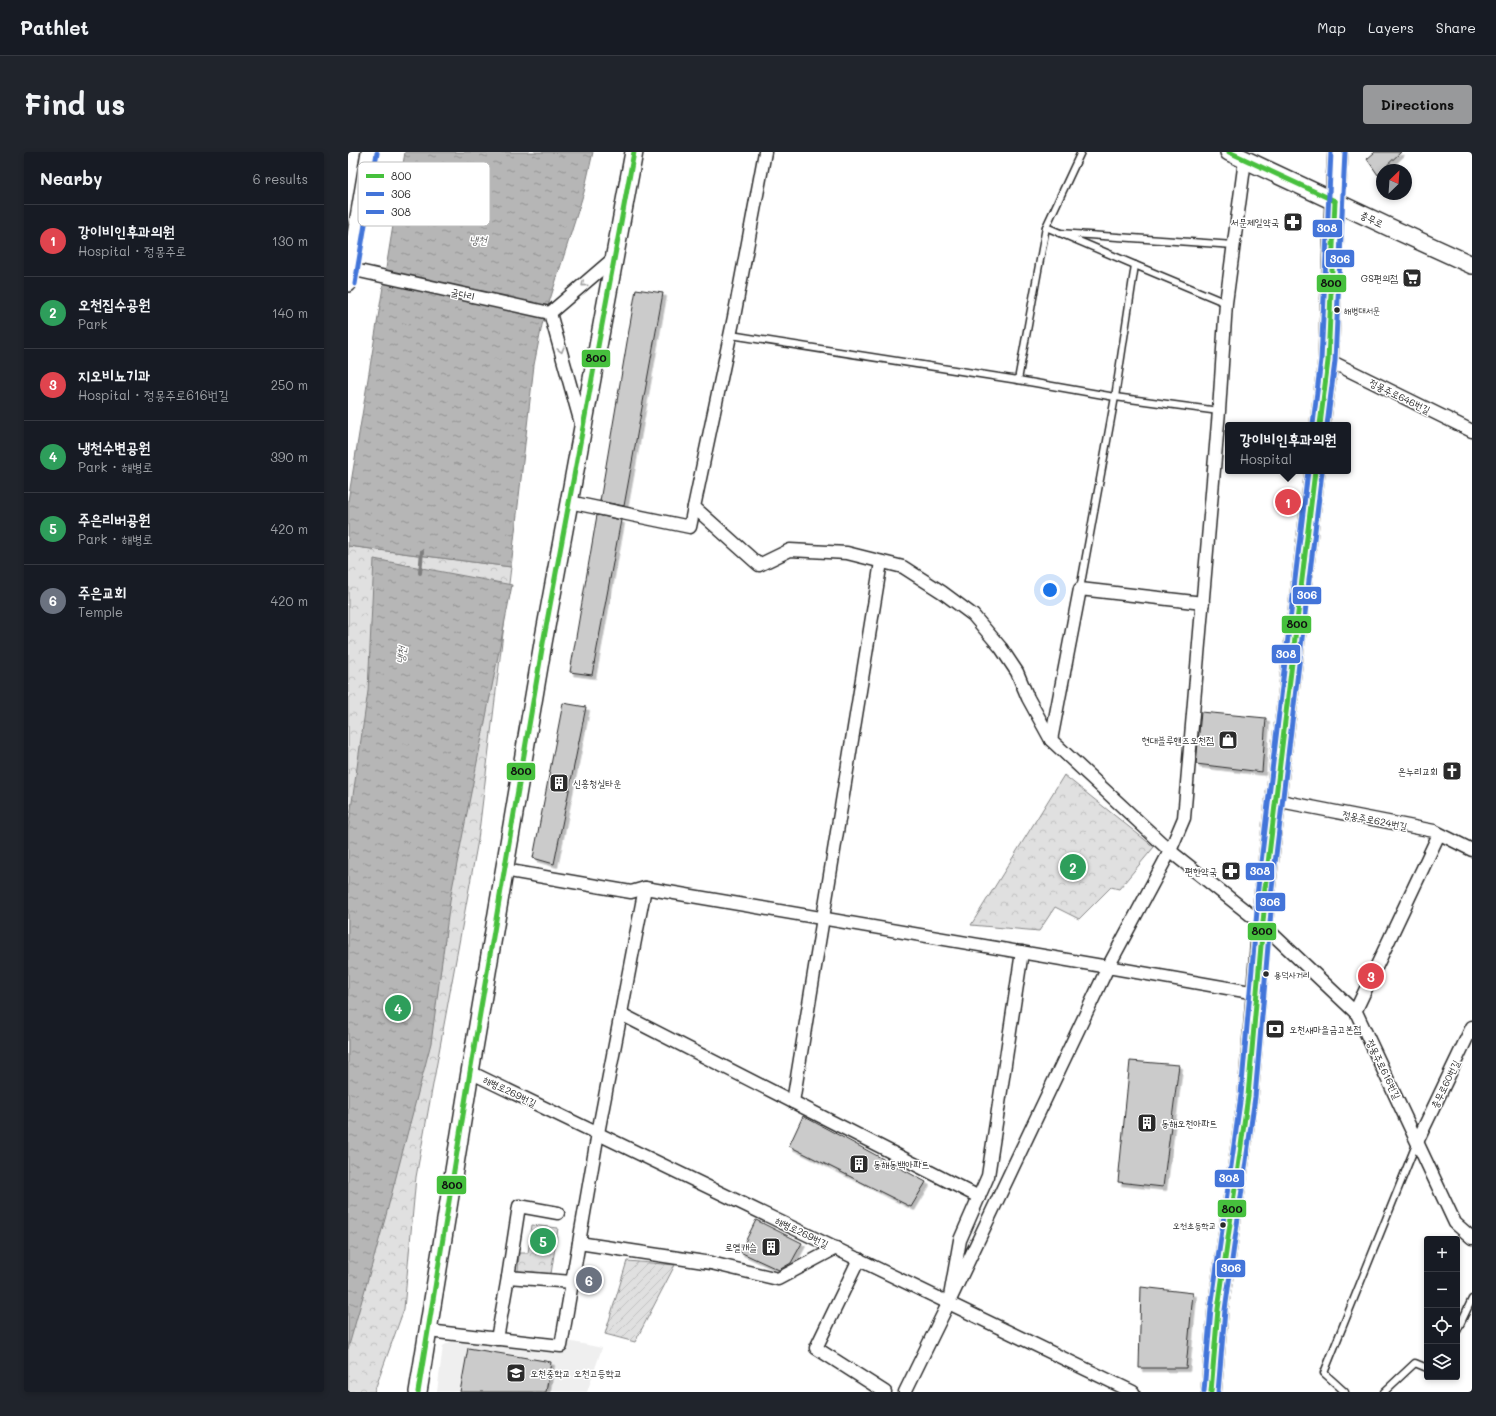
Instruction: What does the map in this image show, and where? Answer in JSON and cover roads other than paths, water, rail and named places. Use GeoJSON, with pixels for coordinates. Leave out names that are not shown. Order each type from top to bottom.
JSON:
{"type":"FeatureCollection","features":[{"type":"Feature","properties":{"kind":"main road"},"geometry":{"type":"LineString","coordinates":[[368,162],[370,152]]}},
{"type":"Feature","properties":{"kind":"main road"},"geometry":{"type":"LineString","coordinates":[[418,1392],[470,1072],[542,650],[634,152]]}},
{"type":"Feature","properties":{"kind":"main road"},"geometry":{"type":"LineString","coordinates":[[1320,422],[1328,360],[1334,201],[1338,152]]}},
{"type":"Feature","properties":{"kind":"main road","name":"충무로"},"geometry":{"type":"LineString","coordinates":[[1236,155],[1472,265]]}},
{"type":"Feature","properties":{"kind":"main road"},"geometry":{"type":"LineString","coordinates":[[349,276],[358,223]]}},
{"type":"Feature","properties":{"kind":"main road"},"geometry":{"type":"LineString","coordinates":[[1211,1392],[1218,1309],[1248,1096],[1264,910],[1263,905],[1315,474]]}},
{"type":"Feature","properties":{"kind":"street"},"geometry":{"type":"LineString","coordinates":[[569,502],[690,527],[730,335],[765,152]]}},
{"type":"Feature","properties":{"kind":"street"},"geometry":{"type":"LineString","coordinates":[[906,1391],[1108,967],[1170,851],[1184,818],[1219,411],[1226,303],[1234,245],[1236,155]]}},
{"type":"Feature","properties":{"kind":"street"},"geometry":{"type":"LineString","coordinates":[[582,430],[549,312],[614,258]]}},
{"type":"Feature","properties":{"kind":"street","name":"굴다리"},"geometry":{"type":"LineString","coordinates":[[349,276],[375,275],[549,312]]}},
{"type":"Feature","properties":{"kind":"street","name":"정몽주로646번길"},"geometry":{"type":"LineString","coordinates":[[1328,360],[1472,431]]}},
{"type":"Feature","properties":{"kind":"street","name":"정몽주로616번길"},"geometry":{"type":"LineString","coordinates":[[694,507],[759,565],[790,550],[847,553],[903,567],[942,592],[973,615],[1001,648],[1017,672],[1028,698],[1051,740],[1170,851],[1262,924],[1357,1014],[1418,1140],[1455,1223],[1472,1238]]}},
{"type":"Feature","properties":{"kind":"street"},"geometry":{"type":"LineString","coordinates":[[793,1102],[881,562]]}},
{"type":"Feature","properties":{"kind":"street"},"geometry":{"type":"LineString","coordinates":[[1051,740],[1080,589],[1203,603]]}},
{"type":"Feature","properties":{"kind":"street","name":"정몽주로624번길"},"geometry":{"type":"LineString","coordinates":[[1275,800],[1434,831],[1472,850]]}},
{"type":"Feature","properties":{"kind":"street"},"geometry":{"type":"LineString","coordinates":[[1355,1012],[1439,834]]}},
{"type":"Feature","properties":{"kind":"street"},"geometry":{"type":"LineString","coordinates":[[504,870],[631,892],[645,888],[1022,952],[1256,994]]}},
{"type":"Feature","properties":{"kind":"street"},"geometry":{"type":"LineString","coordinates":[[428,1331],[561,1346],[598,1133],[645,888]]}},
{"type":"Feature","properties":{"kind":"street"},"geometry":{"type":"LineString","coordinates":[[949,1302],[960,1240],[988,1176],[1022,952]]}},
{"type":"Feature","properties":{"kind":"street"},"geometry":{"type":"LineString","coordinates":[[621,1014],[979,1198]]}},
{"type":"Feature","properties":{"kind":"street","name":"충무로60번길"},"geometry":{"type":"LineString","coordinates":[[1418,1140],[1472,1027]]}},
{"type":"Feature","properties":{"kind":"street","name":"해병로269번길"},"geometry":{"type":"LineString","coordinates":[[470,1072],[1133,1392]]}},
{"type":"Feature","properties":{"kind":"street"},"geometry":{"type":"LineString","coordinates":[[497,1339],[520,1206],[558,1213]]}},
{"type":"Feature","properties":{"kind":"street"},"geometry":{"type":"LineString","coordinates":[[579,1243],[711,1263],[778,1279],[836,1248]]}},
{"type":"Feature","properties":{"kind":"street"},"geometry":{"type":"LineString","coordinates":[[859,1259],[816,1348],[885,1392]]}},
{"type":"Feature","properties":{"kind":"street"},"geometry":{"type":"LineString","coordinates":[[508,1277],[572,1282]]}},
{"type":"Feature","properties":{"kind":"lane"},"geometry":{"type":"LineString","coordinates":[[1018,380],[1046,227],[1081,152]]}},
{"type":"Feature","properties":{"kind":"lane"},"geometry":{"type":"LineString","coordinates":[[1046,227],[1226,303]]}},
{"type":"Feature","properties":{"kind":"lane"},"geometry":{"type":"LineString","coordinates":[[1059,233],[1234,245]]}},
{"type":"Feature","properties":{"kind":"lane"},"geometry":{"type":"LineString","coordinates":[[1080,589],[1115,397],[1135,265]]}},
{"type":"Feature","properties":{"kind":"lane"},"geometry":{"type":"LineString","coordinates":[[730,335],[1018,380],[1115,397],[1219,411]]}},
{"type":"Feature","properties":{"kind":"lane"},"geometry":{"type":"LineString","coordinates":[[1345,1392],[1324,1373],[1418,1140]]}},
{"type":"Feature","properties":{"kind":"lane"},"geometry":{"type":"LineString","coordinates":[[1460,1325],[1472,1299]]}},
{"type":"Feature","properties":{"kind":"lane"},"geometry":{"type":"LineString","coordinates":[[1384,1392],[1415,1363],[1424,1367]]}},
{"type":"Feature","properties":{"kind":"water","name":"냉천"},"geometry":{"type":"Polygon","coordinates":[[[405,152],[593,152],[584,192],[542,325],[534,365],[511,567],[348,546],[348,501],[393,226],[490,226],[490,162],[403,162],[405,152]]]}},
{"type":"Feature","properties":{"kind":"water"},"geometry":{"type":"Polygon","coordinates":[[[374,559],[512,585],[451,894],[431,1043],[385,1219],[348,1349],[348,830],[368,691],[374,559]]]}},
{"type":"Feature","properties":{"kind":"waterway","name":"냉천"},"geometry":{"type":"LineString","coordinates":[[420,573],[422,551]]}},
{"type":"Feature","properties":{"kind":"place","name":"서문제일약국"},"geometry":{"type":"Point","coordinates":[1293,222]}},
{"type":"Feature","properties":{"kind":"place","name":"GS편의점"},"geometry":{"type":"Point","coordinates":[1412,278]}},
{"type":"Feature","properties":{"kind":"place","name":"해병대서문"},"geometry":{"type":"Point","coordinates":[1337,310]}},
{"type":"Feature","properties":{"kind":"place","name":"강이비인후과의원"},"geometry":{"type":"Point","coordinates":[1288,502]}},
{"type":"Feature","properties":{"kind":"place","name":"현대블루핸즈오천점"},"geometry":{"type":"Point","coordinates":[1228,740]}},
{"type":"Feature","properties":{"kind":"place","name":"온누리교회"},"geometry":{"type":"Point","coordinates":[1452,771]}},
{"type":"Feature","properties":{"kind":"place","name":"신흥청실타운"},"geometry":{"type":"Point","coordinates":[559,783]}},
{"type":"Feature","properties":{"kind":"place","name":"오천집수공원"},"geometry":{"type":"Point","coordinates":[1073,867]}},
{"type":"Feature","properties":{"kind":"place","name":"편한약국"},"geometry":{"type":"Point","coordinates":[1231,871]}},
{"type":"Feature","properties":{"kind":"place","name":"용덕사거리"},"geometry":{"type":"Point","coordinates":[1266,974]}},
{"type":"Feature","properties":{"kind":"place","name":"지오비뇨기과"},"geometry":{"type":"Point","coordinates":[1371,976]}},
{"type":"Feature","properties":{"kind":"place","name":"냉천수변공원"},"geometry":{"type":"Point","coordinates":[398,1008]}},
{"type":"Feature","properties":{"kind":"place","name":"오천새마을금고본점"},"geometry":{"type":"Point","coordinates":[1275,1029]}},
{"type":"Feature","properties":{"kind":"place","name":"동해오천아파트"},"geometry":{"type":"Point","coordinates":[1147,1123]}},
{"type":"Feature","properties":{"kind":"place","name":"동해동백아파트"},"geometry":{"type":"Point","coordinates":[859,1164]}},
{"type":"Feature","properties":{"kind":"place","name":"오천초등학교"},"geometry":{"type":"Point","coordinates":[1223,1225]}},
{"type":"Feature","properties":{"kind":"place","name":"주은리버공원"},"geometry":{"type":"Point","coordinates":[543,1241]}},
{"type":"Feature","properties":{"kind":"place","name":"로열캐슬"},"geometry":{"type":"Point","coordinates":[771,1247]}},
{"type":"Feature","properties":{"kind":"place","name":"주은교회"},"geometry":{"type":"Point","coordinates":[589,1280]}},
{"type":"Feature","properties":{"kind":"place","name":"오천중학교 오천고등학교"},"geometry":{"type":"Point","coordinates":[516,1373]}}]}
